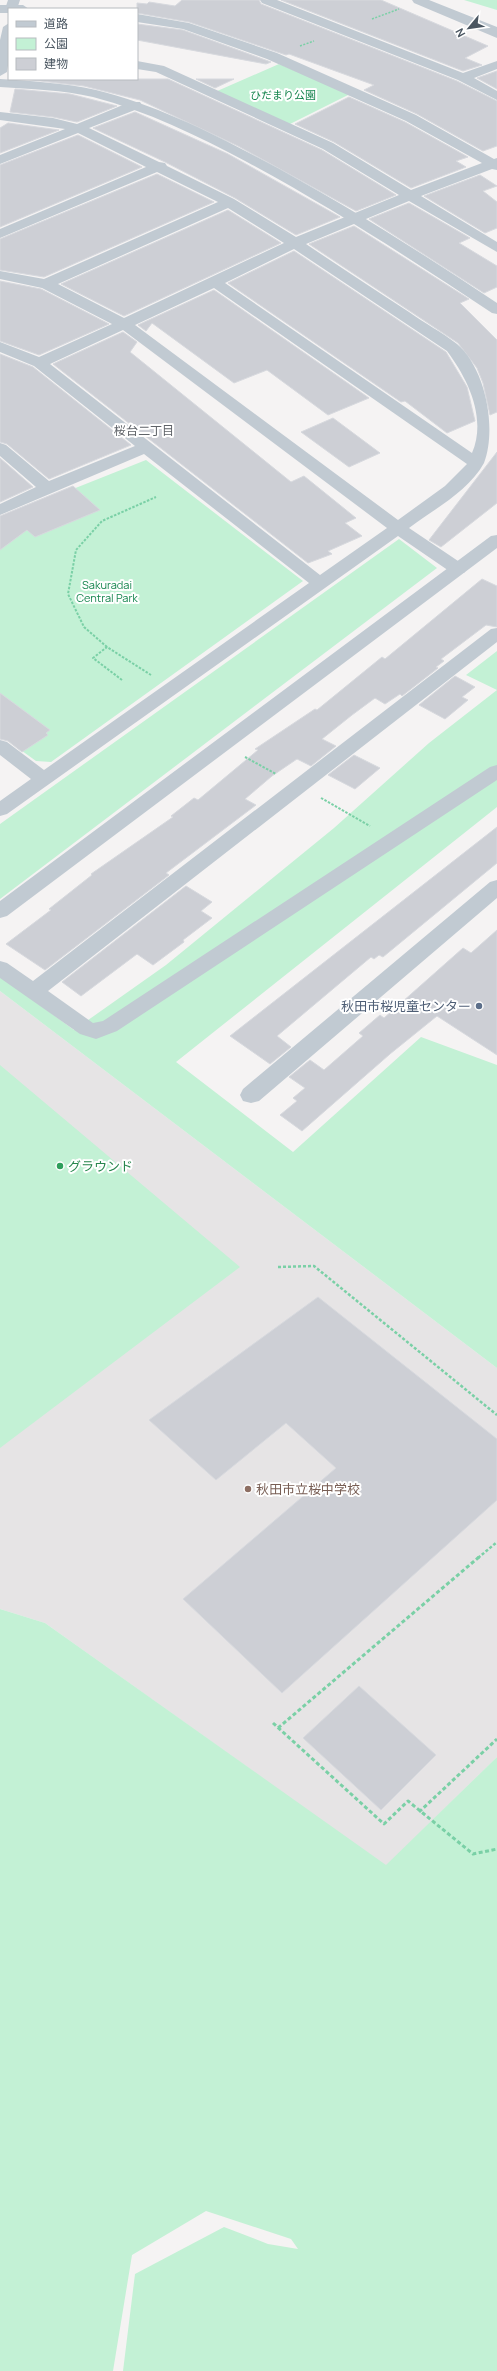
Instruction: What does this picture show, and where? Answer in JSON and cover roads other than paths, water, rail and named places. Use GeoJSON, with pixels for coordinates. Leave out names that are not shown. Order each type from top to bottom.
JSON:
{"type":"FeatureCollection","features":[{"type":"Feature","properties":{"kind":"street"},"geometry":{"type":"LineString","coordinates":[[266,0],[463,77],[497,96]]}},
{"type":"Feature","properties":{"kind":"street"},"geometry":{"type":"LineString","coordinates":[[419,0],[497,34]]}},
{"type":"Feature","properties":{"kind":"street"},"geometry":{"type":"LineString","coordinates":[[138,18],[185,26],[272,56],[411,118],[496,164]]}},
{"type":"Feature","properties":{"kind":"street"},"geometry":{"type":"LineString","coordinates":[[0,72],[8,33]]}},
{"type":"Feature","properties":{"kind":"street"},"geometry":{"type":"LineString","coordinates":[[138,65],[159,70],[313,139],[411,195],[497,248]]}},
{"type":"Feature","properties":{"kind":"street"},"geometry":{"type":"LineString","coordinates":[[463,77],[497,65]]}},
{"type":"Feature","properties":{"kind":"street"},"geometry":{"type":"LineString","coordinates":[[0,83],[48,86],[95,93],[135,105],[204,136],[285,177],[354,217],[497,310]]}},
{"type":"Feature","properties":{"kind":"street"},"geometry":{"type":"LineString","coordinates":[[0,160],[135,105]]}},
{"type":"Feature","properties":{"kind":"street"},"geometry":{"type":"LineString","coordinates":[[0,116],[53,122],[78,128],[160,166],[229,202],[295,243],[452,348],[465,363],[475,382],[485,412],[487,433],[476,463],[459,481],[398,528],[0,810]]}},
{"type":"Feature","properties":{"kind":"street"},"geometry":{"type":"LineString","coordinates":[[39,363],[215,282],[295,243],[354,217],[496,164]]}},
{"type":"Feature","properties":{"kind":"street"},"geometry":{"type":"LineString","coordinates":[[0,234],[160,166]]}},
{"type":"Feature","properties":{"kind":"street"},"geometry":{"type":"LineString","coordinates":[[46,284],[229,202]]}},
{"type":"Feature","properties":{"kind":"street"},"geometry":{"type":"LineString","coordinates":[[0,275],[46,284],[124,324],[398,528],[458,569]]}},
{"type":"Feature","properties":{"kind":"street"},"geometry":{"type":"LineString","coordinates":[[215,282],[476,463]]}},
{"type":"Feature","properties":{"kind":"street"},"geometry":{"type":"LineString","coordinates":[[0,347],[39,363],[319,583]]}},
{"type":"Feature","properties":{"kind":"street"},"geometry":{"type":"LineString","coordinates":[[0,510],[146,447]]}},
{"type":"Feature","properties":{"kind":"street"},"geometry":{"type":"LineString","coordinates":[[0,448],[48,488]]}},
{"type":"Feature","properties":{"kind":"street"},"geometry":{"type":"LineString","coordinates":[[0,911],[224,746],[497,540]]}},
{"type":"Feature","properties":{"kind":"street"},"geometry":{"type":"LineString","coordinates":[[33,992],[497,633]]}},
{"type":"Feature","properties":{"kind":"street"},"geometry":{"type":"LineString","coordinates":[[0,746],[43,779]]}},
{"type":"Feature","properties":{"kind":"street"},"geometry":{"type":"LineString","coordinates":[[0,968],[87,1030],[96,1031],[110,1026],[497,771]]}},
{"type":"Feature","properties":{"kind":"street"},"geometry":{"type":"LineString","coordinates":[[251,1096],[497,887]]}},
{"type":"Feature","properties":{"kind":"place","name":"秋田市桜児童センター"},"geometry":{"type":"Point","coordinates":[479,1006]}},
{"type":"Feature","properties":{"kind":"place","name":"グラウンド"},"geometry":{"type":"Point","coordinates":[60,1166]}},
{"type":"Feature","properties":{"kind":"place","name":"秋田市立桜中学校"},"geometry":{"type":"Point","coordinates":[248,1489]}},
{"type":"Feature","properties":{"kind":"district","name":"桜台二丁目"},"geometry":{"type":"Point","coordinates":[144,430]}},
{"type":"Feature","properties":{"kind":"park label","name":"ひだまり公園"},"geometry":{"type":"Point","coordinates":[283,94]}},
{"type":"Feature","properties":{"kind":"park label","name":"Sakuradai Central Park"},"geometry":{"type":"Point","coordinates":[107,590]}}]}
